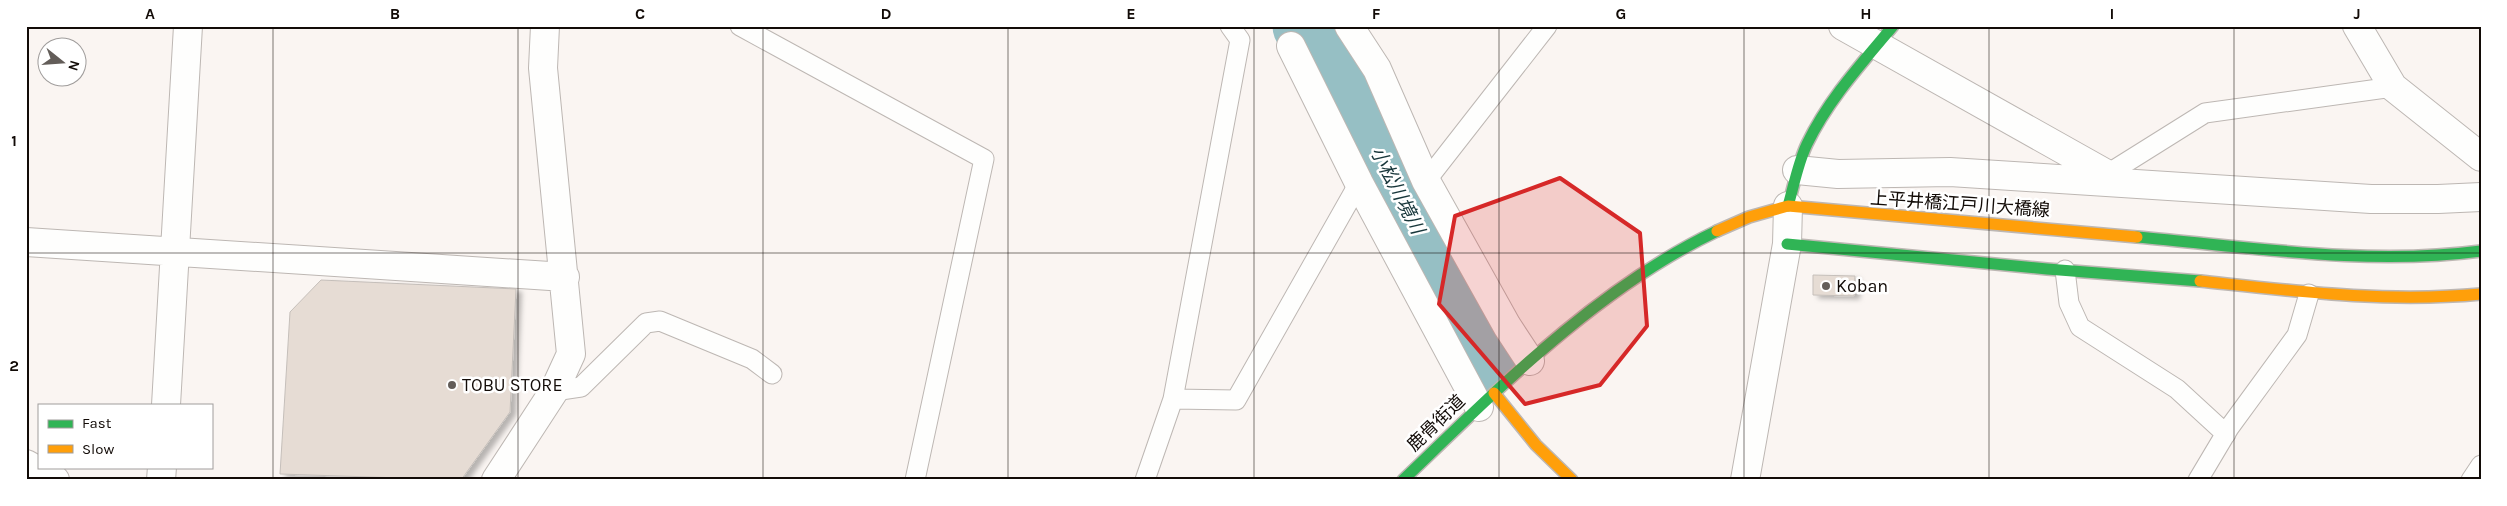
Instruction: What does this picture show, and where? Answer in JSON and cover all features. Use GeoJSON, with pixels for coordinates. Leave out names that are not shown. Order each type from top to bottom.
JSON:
{"type":"FeatureCollection","features":[{"type":"Feature","properties":{"kind":"street"},"geometry":{"type":"LineString","coordinates":[[166,404],[188,26]]}},
{"type":"Feature","properties":{"kind":"street"},"geometry":{"type":"LineString","coordinates":[[496,480],[554,391],[571,354],[565,277],[543,68],[545,26]]}},
{"type":"Feature","properties":{"kind":"street"},"geometry":{"type":"LineString","coordinates":[[1350,26],[1377,69],[1426,181],[1507,326],[1530,361]]}},
{"type":"Feature","properties":{"kind":"street"},"geometry":{"type":"LineString","coordinates":[[1844,26],[1885,36],[2116,179]]}},
{"type":"Feature","properties":{"kind":"street"},"geometry":{"type":"LineString","coordinates":[[2357,26],[2393,87],[2481,157]]}},
{"type":"Feature","properties":{"kind":"street"},"geometry":{"type":"LineString","coordinates":[[1746,480],[1788,244],[1788,206],[1797,170],[1808,142],[1822,117],[1885,36]]}},
{"type":"Feature","properties":{"kind":"street"},"geometry":{"type":"LineString","coordinates":[[1291,46],[1359,183],[1487,400],[1572,480]]}},
{"type":"Feature","properties":{"kind":"street"},"geometry":{"type":"LineString","coordinates":[[1797,170],[1838,174],[1950,172],[2116,179],[2371,199],[2481,197]]}},
{"type":"Feature","properties":{"kind":"street","name":"上平井橋江戸川大橋線"},"geometry":{"type":"LineString","coordinates":[[1487,400],[1530,361],[1626,286],[1677,252],[1721,228],[1759,212],[1788,206],[2357,257],[2435,256],[2481,251]]}},
{"type":"Feature","properties":{"kind":"street"},"geometry":{"type":"LineString","coordinates":[[26,242],[565,277]]}},
{"type":"Feature","properties":{"kind":"street"},"geometry":{"type":"LineString","coordinates":[[1788,244],[2201,281],[2310,294],[2389,299],[2457,297],[2481,294]]}},
{"type":"Feature","properties":{"kind":"street","name":"鹿骨街道"},"geometry":{"type":"LineString","coordinates":[[1403,480],[1487,400]]}},
{"type":"Feature","properties":{"kind":"street"},"geometry":{"type":"LineString","coordinates":[[26,464],[55,480]]}},
{"type":"Feature","properties":{"kind":"lane"},"geometry":{"type":"LineString","coordinates":[[740,26],[984,159],[915,480]]}},
{"type":"Feature","properties":{"kind":"lane"},"geometry":{"type":"LineString","coordinates":[[1145,480],[1174,399],[1240,40],[1230,26]]}},
{"type":"Feature","properties":{"kind":"lane"},"geometry":{"type":"LineString","coordinates":[[1426,181],[1547,26]]}},
{"type":"Feature","properties":{"kind":"lane"},"geometry":{"type":"LineString","coordinates":[[2116,179],[2205,113],[2393,87]]}},
{"type":"Feature","properties":{"kind":"lane"},"geometry":{"type":"LineString","coordinates":[[1174,399],[1236,400],[1359,183]]}},
{"type":"Feature","properties":{"kind":"lane"},"geometry":{"type":"LineString","coordinates":[[2065,270],[2069,303],[2080,327],[2177,389],[2226,434]]}},
{"type":"Feature","properties":{"kind":"lane"},"geometry":{"type":"LineString","coordinates":[[2198,480],[2226,434],[2297,335],[2310,294]]}},
{"type":"Feature","properties":{"kind":"lane"},"geometry":{"type":"LineString","coordinates":[[554,391],[581,387],[646,323],[660,320],[752,359],[772,374]]}},
{"type":"Feature","properties":{"kind":"lane"},"geometry":{"type":"LineString","coordinates":[[2471,480],[2481,465]]}},
{"type":"Feature","properties":{"kind":"highlighted area"},"geometry":{"type":"Polygon","coordinates":[[[1560,178],[1640,233],[1647,326],[1600,385],[1525,404],[1439,304],[1455,216],[1560,178]]]}},
{"type":"Feature","properties":{"kind":"building"},"geometry":{"type":"Polygon","coordinates":[[[1813,275],[1855,276],[1854,296],[1813,295],[1813,275]]]}},
{"type":"Feature","properties":{"kind":"building"},"geometry":{"type":"Polygon","coordinates":[[[321,280],[516,289],[510,412],[461,480],[280,474],[290,312],[321,280]]]}},
{"type":"Feature","properties":{"kind":"waterway","name":"小松川境川"},"geometry":{"type":"LineString","coordinates":[[1305,26],[1334,63],[1346,83],[1407,210],[1485,358]]}},
{"type":"Feature","properties":{"kind":"traffic: fast"},"geometry":{"type":"LineString","coordinates":[[1788,206],[1801,159],[1815,128],[1846,82],[1893,26]]}},
{"type":"Feature","properties":{"kind":"traffic: fast"},"geometry":{"type":"LineString","coordinates":[[1403,480],[1512,376],[1590,311],[1631,281],[1673,254],[1717,231]]}},
{"type":"Feature","properties":{"kind":"traffic: fast"},"geometry":{"type":"LineString","coordinates":[[2137,237],[2266,250],[2352,256],[2395,257],[2481,251]]}},
{"type":"Feature","properties":{"kind":"traffic: fast"},"geometry":{"type":"LineString","coordinates":[[1787,244],[2047,269],[2200,281]]}},
{"type":"Feature","properties":{"kind":"traffic: slow"},"geometry":{"type":"LineString","coordinates":[[1717,231],[1749,217],[1788,206],[2137,237]]}},
{"type":"Feature","properties":{"kind":"traffic: slow"},"geometry":{"type":"LineString","coordinates":[[2200,281],[2340,295],[2410,297],[2481,294]]}},
{"type":"Feature","properties":{"kind":"traffic: slow"},"geometry":{"type":"LineString","coordinates":[[1494,393],[1536,445],[1572,480]]}},
{"type":"Feature","properties":{"kind":"place","name":"Koban"},"geometry":{"type":"Point","coordinates":[1826,286]}},
{"type":"Feature","properties":{"kind":"place","name":"TOBU STORE"},"geometry":{"type":"Point","coordinates":[452,385]}}]}
